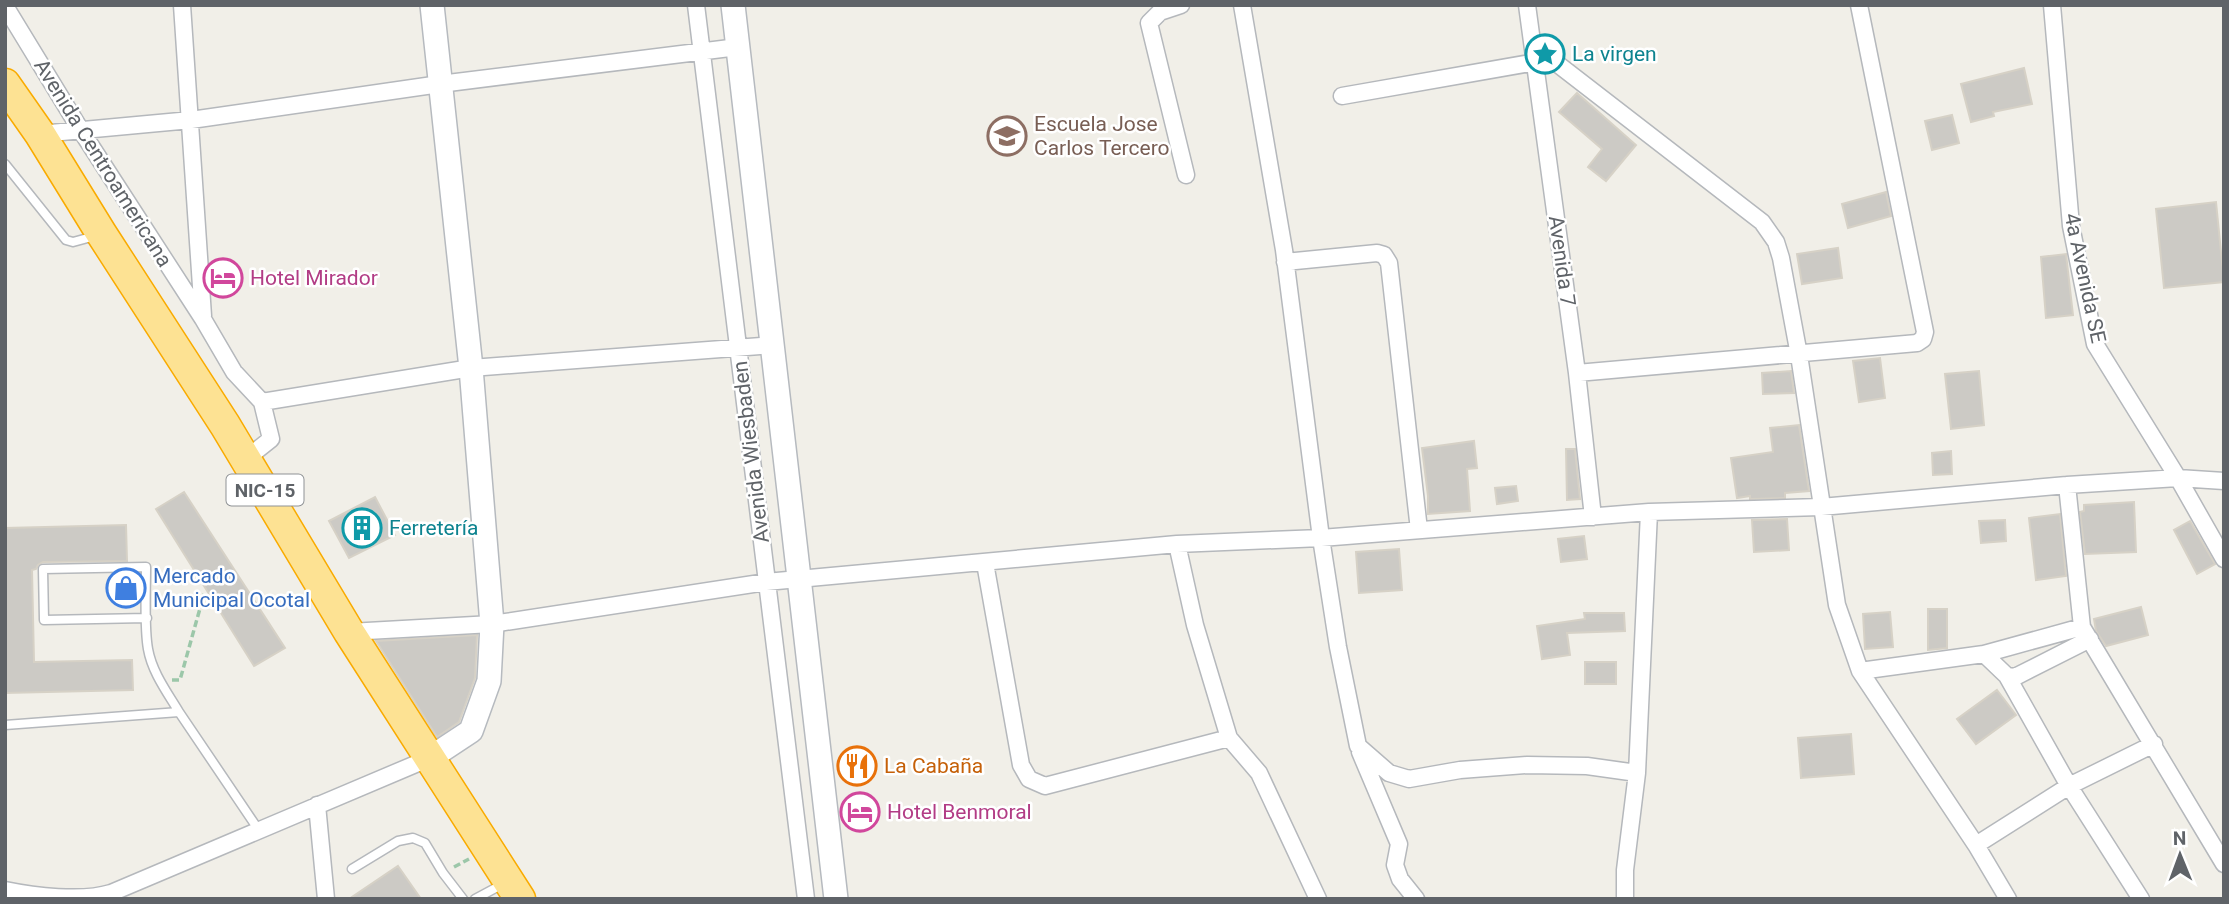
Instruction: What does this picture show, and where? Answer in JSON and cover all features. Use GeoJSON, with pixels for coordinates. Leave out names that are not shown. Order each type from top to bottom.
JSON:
{"type":"FeatureCollection","features":[{"type":"Feature","properties":{"kind":"highway","name":"NIC-15"},"geometry":{"type":"LineString","coordinates":[[5,84],[40,134],[246,459],[349,632],[514,890]]}},
{"type":"Feature","properties":{"kind":"street"},"geometry":{"type":"LineString","coordinates":[[182,5],[203,319]]}},
{"type":"Feature","properties":{"kind":"street"},"geometry":{"type":"LineString","coordinates":[[5,890],[52,897],[96,898],[430,758],[471,731],[489,681],[492,624],[471,369],[432,5]]}},
{"type":"Feature","properties":{"kind":"street","name":"Avenida Wiesbaden"},"geometry":{"type":"LineString","coordinates":[[695,5],[807,899]]}},
{"type":"Feature","properties":{"kind":"street","name":"Avenida Wiesbaden"},"geometry":{"type":"LineString","coordinates":[[733,5],[836,899]]}},
{"type":"Feature","properties":{"kind":"street"},"geometry":{"type":"LineString","coordinates":[[1181,5],[1160,12],[1149,23],[1186,175]]}},
{"type":"Feature","properties":{"kind":"street"},"geometry":{"type":"LineString","coordinates":[[1242,5],[1285,262],[1338,647],[1358,746],[1398,844],[1395,865],[1400,879],[1416,899]]}},
{"type":"Feature","properties":{"kind":"street","name":"Avenida 7"},"geometry":{"type":"LineString","coordinates":[[1527,5],[1577,373],[1593,517]]}},
{"type":"Feature","properties":{"kind":"street"},"geometry":{"type":"LineString","coordinates":[[1577,373],[1799,355],[1917,343],[1923,339],[1925,332],[1859,5]]}},
{"type":"Feature","properties":{"kind":"street","name":"4a Avenida SE"},"geometry":{"type":"LineString","coordinates":[[2052,5],[2071,226],[2095,344],[2178,478],[2224,559]]}},
{"type":"Feature","properties":{"kind":"street","name":"Avenida Centroamericana"},"geometry":{"type":"LineString","coordinates":[[5,6],[234,372],[262,402]]}},
{"type":"Feature","properties":{"kind":"street"},"geometry":{"type":"LineString","coordinates":[[1533,45],[1762,222],[1776,242],[1799,355],[1837,605],[1860,671],[1976,845],[2008,899]]}},
{"type":"Feature","properties":{"kind":"street"},"geometry":{"type":"LineString","coordinates":[[40,134],[191,120],[440,84],[738,47]]}},
{"type":"Feature","properties":{"kind":"street"},"geometry":{"type":"LineString","coordinates":[[1342,96],[1536,62]]}},
{"type":"Feature","properties":{"kind":"street"},"geometry":{"type":"LineString","coordinates":[[1285,262],[1377,253],[1384,255],[1389,263],[1419,530]]}},
{"type":"Feature","properties":{"kind":"street"},"geometry":{"type":"LineString","coordinates":[[246,459],[271,439],[262,402],[471,369],[774,345]]}},
{"type":"Feature","properties":{"kind":"street"},"geometry":{"type":"LineString","coordinates":[[349,632],[492,624],[766,582],[1177,544],[1321,538],[1649,512],[1821,507],[2178,478],[2224,481]]}},
{"type":"Feature","properties":{"kind":"street"},"geometry":{"type":"LineString","coordinates":[[2067,485],[2086,633],[2224,864]]}},
{"type":"Feature","properties":{"kind":"street"},"geometry":{"type":"LineString","coordinates":[[1625,899],[1625,870],[1637,773],[1649,512]]}},
{"type":"Feature","properties":{"kind":"street"},"geometry":{"type":"LineString","coordinates":[[1177,544],[1195,625],[1229,738],[1259,773],[1318,899]]}},
{"type":"Feature","properties":{"kind":"street"},"geometry":{"type":"LineString","coordinates":[[985,563],[1021,765],[1029,779],[1045,786],[1229,738]]}},
{"type":"Feature","properties":{"kind":"street"},"geometry":{"type":"LineString","coordinates":[[1860,671],[1984,654],[2086,633]]}},
{"type":"Feature","properties":{"kind":"street"},"geometry":{"type":"LineString","coordinates":[[2007,676],[2015,677],[2086,633]]}},
{"type":"Feature","properties":{"kind":"street"},"geometry":{"type":"LineString","coordinates":[[1984,654],[2007,676],[2069,786],[2141,899]]}},
{"type":"Feature","properties":{"kind":"street"},"geometry":{"type":"LineString","coordinates":[[1976,845],[2069,786],[2154,744]]}},
{"type":"Feature","properties":{"kind":"street"},"geometry":{"type":"LineString","coordinates":[[1358,746],[1389,773],[1409,779],[1460,770],[1527,765],[1587,766],[1637,773]]}},
{"type":"Feature","properties":{"kind":"street"},"geometry":{"type":"LineString","coordinates":[[317,805],[326,899]]}},
{"type":"Feature","properties":{"kind":"lane"},"geometry":{"type":"LineString","coordinates":[[5,164],[66,240],[73,242],[102,233]]}},
{"type":"Feature","properties":{"kind":"lane"},"geometry":{"type":"LineString","coordinates":[[147,618],[44,620],[43,569],[146,567],[148,649],[159,680],[258,829]]}},
{"type":"Feature","properties":{"kind":"lane"},"geometry":{"type":"LineString","coordinates":[[5,725],[179,712]]}},
{"type":"Feature","properties":{"kind":"lane"},"geometry":{"type":"LineString","coordinates":[[352,869],[398,841],[413,838],[425,844],[463,899]]}},
{"type":"Feature","properties":{"kind":"lane"},"geometry":{"type":"LineString","coordinates":[[475,899],[514,890]]}},
{"type":"Feature","properties":{"kind":"path"},"geometry":{"type":"LineString","coordinates":[[159,680],[180,680],[204,594]]}},
{"type":"Feature","properties":{"kind":"building"},"geometry":{"type":"Polygon","coordinates":[[[2024,68],[2032,104],[1993,112],[1994,116],[1971,122],[1961,84],[2024,68]]]}},
{"type":"Feature","properties":{"kind":"building"},"geometry":{"type":"Polygon","coordinates":[[[1577,93],[1636,145],[1606,181],[1588,167],[1602,149],[1559,112],[1577,93]]]}},
{"type":"Feature","properties":{"kind":"building"},"geometry":{"type":"Polygon","coordinates":[[[1952,115],[1959,143],[1932,150],[1925,121],[1952,115]]]}},
{"type":"Feature","properties":{"kind":"building"},"geometry":{"type":"Polygon","coordinates":[[[1886,192],[1891,216],[1848,228],[1842,204],[1886,192]]]}},
{"type":"Feature","properties":{"kind":"building"},"geometry":{"type":"Polygon","coordinates":[[[2216,202],[2224,282],[2164,288],[2156,209],[2216,202]]]}},
{"type":"Feature","properties":{"kind":"building"},"geometry":{"type":"Polygon","coordinates":[[[1838,248],[1842,278],[1802,284],[1797,254],[1838,248]]]}},
{"type":"Feature","properties":{"kind":"building"},"geometry":{"type":"Polygon","coordinates":[[[2066,254],[2073,315],[2046,318],[2041,257],[2066,254]]]}},
{"type":"Feature","properties":{"kind":"building"},"geometry":{"type":"Polygon","coordinates":[[[1880,358],[1885,398],[1859,402],[1853,361],[1880,358]]]}},
{"type":"Feature","properties":{"kind":"building"},"geometry":{"type":"Polygon","coordinates":[[[1791,371],[1794,393],[1763,394],[1762,373],[1791,371]]]}},
{"type":"Feature","properties":{"kind":"building"},"geometry":{"type":"Polygon","coordinates":[[[1979,371],[1984,425],[1951,429],[1945,374],[1979,371]]]}},
{"type":"Feature","properties":{"kind":"building"},"geometry":{"type":"Polygon","coordinates":[[[1799,425],[1809,491],[1785,493],[1785,498],[1737,498],[1731,458],[1773,452],[1770,428],[1799,425]]]}},
{"type":"Feature","properties":{"kind":"building"},"geometry":{"type":"Polygon","coordinates":[[[1474,441],[1477,468],[1467,469],[1470,511],[1428,514],[1422,448],[1474,441]]]}},
{"type":"Feature","properties":{"kind":"building"},"geometry":{"type":"Polygon","coordinates":[[[1566,449],[1575,449],[1580,499],[1567,500],[1566,449]]]}},
{"type":"Feature","properties":{"kind":"building"},"geometry":{"type":"Polygon","coordinates":[[[1951,451],[1952,474],[1933,475],[1932,453],[1951,451]]]}},
{"type":"Feature","properties":{"kind":"building"},"geometry":{"type":"Polygon","coordinates":[[[1516,486],[1518,501],[1497,504],[1495,488],[1516,486]]]}},
{"type":"Feature","properties":{"kind":"building"},"geometry":{"type":"Polygon","coordinates":[[[184,492],[285,648],[254,666],[156,509],[184,492]]]}},
{"type":"Feature","properties":{"kind":"building","name":"Ferretería"},"geometry":{"type":"Polygon","coordinates":[[[375,497],[395,535],[349,558],[329,521],[375,497]]]}},
{"type":"Feature","properties":{"kind":"building"},"geometry":{"type":"Polygon","coordinates":[[[2134,502],[2136,552],[2085,554],[2080,512],[2084,511],[2084,505],[2134,502]]]}},
{"type":"Feature","properties":{"kind":"building"},"geometry":{"type":"Polygon","coordinates":[[[2060,514],[2066,576],[2036,580],[2029,518],[2060,514]]]}},
{"type":"Feature","properties":{"kind":"building"},"geometry":{"type":"Polygon","coordinates":[[[1787,519],[1789,550],[1754,552],[1752,520],[1787,519]]]}},
{"type":"Feature","properties":{"kind":"building"},"geometry":{"type":"Polygon","coordinates":[[[2005,520],[2006,541],[1981,543],[1979,521],[2005,520]]]}},
{"type":"Feature","properties":{"kind":"building"},"geometry":{"type":"Polygon","coordinates":[[[2190,521],[2215,564],[2197,574],[2174,530],[2190,521]]]}},
{"type":"Feature","properties":{"kind":"building"},"geometry":{"type":"Polygon","coordinates":[[[126,525],[127,561],[43,562],[32,570],[34,662],[132,660],[133,690],[5,693],[5,528],[126,525]]]}},
{"type":"Feature","properties":{"kind":"building"},"geometry":{"type":"Polygon","coordinates":[[[1584,536],[1587,559],[1561,562],[1558,539],[1584,536]]]}},
{"type":"Feature","properties":{"kind":"building"},"geometry":{"type":"Polygon","coordinates":[[[1399,549],[1402,590],[1359,593],[1356,552],[1399,549]]]}},
{"type":"Feature","properties":{"kind":"building"},"geometry":{"type":"Polygon","coordinates":[[[2141,607],[2148,635],[2106,646],[2096,631],[2094,619],[2141,607]]]}},
{"type":"Feature","properties":{"kind":"building"},"geometry":{"type":"Polygon","coordinates":[[[1928,609],[1947,609],[1947,648],[1928,650],[1928,609]]]}},
{"type":"Feature","properties":{"kind":"building"},"geometry":{"type":"Polygon","coordinates":[[[1890,612],[1893,647],[1865,649],[1863,614],[1890,612]]]}},
{"type":"Feature","properties":{"kind":"building"},"geometry":{"type":"Polygon","coordinates":[[[1584,613],[1624,613],[1625,631],[1567,633],[1570,655],[1542,659],[1537,626],[1585,619],[1584,613]]]}},
{"type":"Feature","properties":{"kind":"building"},"geometry":{"type":"Polygon","coordinates":[[[477,635],[475,678],[459,722],[437,737],[376,641],[477,635]]]}},
{"type":"Feature","properties":{"kind":"building"},"geometry":{"type":"Polygon","coordinates":[[[1585,662],[1616,662],[1616,684],[1585,684],[1585,662]]]}},
{"type":"Feature","properties":{"kind":"building"},"geometry":{"type":"Polygon","coordinates":[[[1997,690],[2016,715],[1976,744],[1957,719],[1997,690]]]}},
{"type":"Feature","properties":{"kind":"building"},"geometry":{"type":"Polygon","coordinates":[[[1851,734],[1854,774],[1801,778],[1798,738],[1851,734]]]}},
{"type":"Feature","properties":{"kind":"building"},"geometry":{"type":"Polygon","coordinates":[[[398,866],[421,899],[349,899],[398,866]]]}},
{"type":"Feature","properties":{"kind":"place","name":"La virgen"},"geometry":{"type":"Point","coordinates":[1545,54]}},
{"type":"Feature","properties":{"kind":"place","name":"Escuela Jose Carlos Tercero"},"geometry":{"type":"Point","coordinates":[1007,136]}},
{"type":"Feature","properties":{"kind":"place","name":"Hotel Mirador"},"geometry":{"type":"Point","coordinates":[223,278]}},
{"type":"Feature","properties":{"kind":"place","name":"Ferretería"},"geometry":{"type":"Point","coordinates":[362,528]}},
{"type":"Feature","properties":{"kind":"place","name":"Mercado Municipal Ocotal"},"geometry":{"type":"Point","coordinates":[126,588]}},
{"type":"Feature","properties":{"kind":"place","name":"La Cabaña"},"geometry":{"type":"Point","coordinates":[857,766]}},
{"type":"Feature","properties":{"kind":"place","name":"Hotel Benmoral"},"geometry":{"type":"Point","coordinates":[860,812]}}]}
